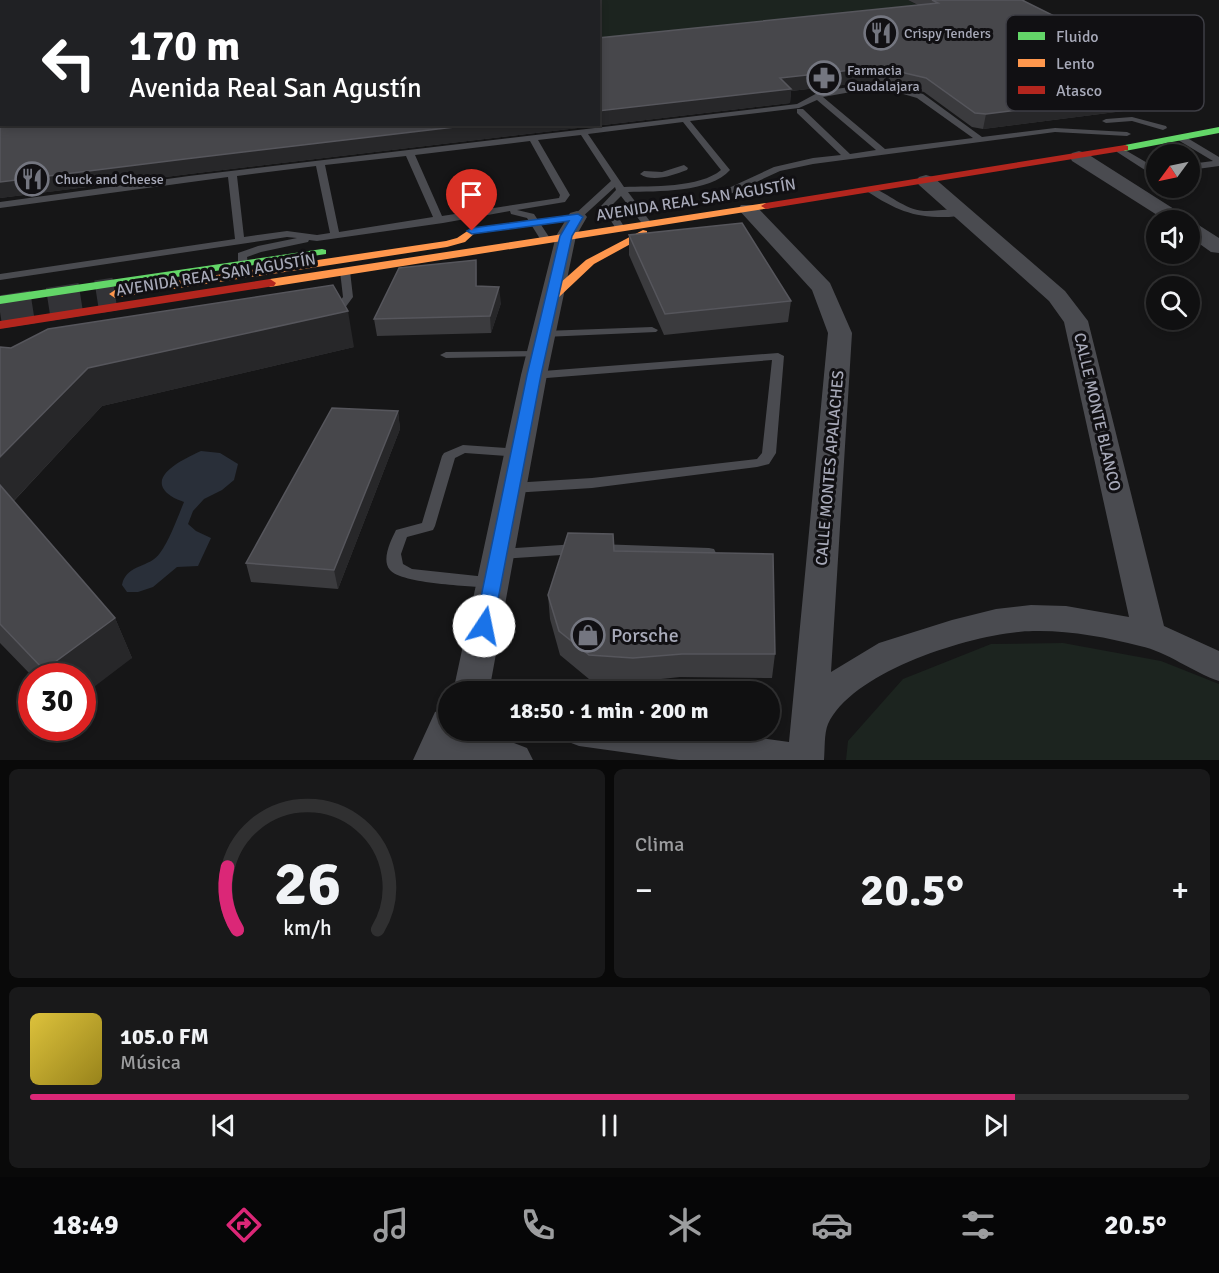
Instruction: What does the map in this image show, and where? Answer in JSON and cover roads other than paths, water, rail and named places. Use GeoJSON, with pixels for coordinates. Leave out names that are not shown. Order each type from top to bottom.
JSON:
{"type":"FeatureCollection","features":[{"type":"Feature","properties":{"kind":"main road","name":"AVENIDA REAL SAN AGUSTÍN"},"geometry":{"type":"LineString","coordinates":[[705,200],[758,200],[871,190],[914,175],[1163,128],[1208,117]]}},
{"type":"Feature","properties":{"kind":"main road","name":"AVENIDA REAL SAN AGUSTÍN"},"geometry":{"type":"LineString","coordinates":[[914,175],[1079,157],[1219,130]]}},
{"type":"Feature","properties":{"kind":"main road","name":"AVENIDA REAL SAN AGUSTÍN"},"geometry":{"type":"LineString","coordinates":[[514,226],[620,228],[676,220],[758,200]]}},
{"type":"Feature","properties":{"kind":"main road","name":"AVENIDA REAL SAN AGUSTÍN"},"geometry":{"type":"LineString","coordinates":[[2,326],[179,304],[345,271],[610,213],[656,207]]}},
{"type":"Feature","properties":{"kind":"main road"},"geometry":{"type":"LineString","coordinates":[[554,295],[597,257],[625,241],[676,220]]}},
{"type":"Feature","properties":{"kind":"main road","name":"AVENIDA REAL SAN AGUSTÍN"},"geometry":{"type":"LineString","coordinates":[[0,300],[478,230],[461,240],[447,244],[115,294]]}},
{"type":"Feature","properties":{"kind":"street"},"geometry":{"type":"LineString","coordinates":[[1079,157],[1162,210]]}},
{"type":"Feature","properties":{"kind":"street","name":"CALLE MONTE BLANCO"},"geometry":{"type":"LineString","coordinates":[[914,175],[962,213],[1057,296],[1076,321],[1149,634]]}},
{"type":"Feature","properties":{"kind":"street","name":"CALLE MONTES APALACHES"},"geometry":{"type":"LineString","coordinates":[[758,200],[822,288],[840,333],[805,760]]}},
{"type":"Feature","properties":{"kind":"street"},"geometry":{"type":"LineString","coordinates":[[473,681],[539,354],[554,295],[555,226]]}},
{"type":"Feature","properties":{"kind":"street"},"geometry":{"type":"LineString","coordinates":[[1200,235],[1219,247]]}},
{"type":"Feature","properties":{"kind":"street"},"geometry":{"type":"LineString","coordinates":[[810,720],[836,687],[891,653],[952,633],[996,622],[1030,618],[1066,619],[1149,634],[1219,667]]}},
{"type":"Feature","properties":{"kind":"street"},"geometry":{"type":"LineString","coordinates":[[659,741],[798,760]]}},
{"type":"Feature","properties":{"kind":"street"},"geometry":{"type":"LineString","coordinates":[[454,747],[514,760]]}},
{"type":"Feature","properties":{"kind":"lane"},"geometry":{"type":"LineString","coordinates":[[0,205],[232,174],[801,105],[824,93],[874,85],[920,96],[980,138]]}},
{"type":"Feature","properties":{"kind":"lane"},"geometry":{"type":"LineString","coordinates":[[818,97],[883,152]]}},
{"type":"Feature","properties":{"kind":"lane"},"geometry":{"type":"LineString","coordinates":[[800,111],[847,156]]}},
{"type":"Feature","properties":{"kind":"lane"},"geometry":{"type":"LineString","coordinates":[[1106,121],[1132,119],[1163,128]]}},
{"type":"Feature","properties":{"kind":"lane"},"geometry":{"type":"LineString","coordinates":[[410,154],[438,218],[442,220],[517,212],[555,226],[618,186],[696,183],[724,174],[726,170],[685,120]]}},
{"type":"Feature","properties":{"kind":"lane"},"geometry":{"type":"LineString","coordinates":[[705,200],[777,169],[813,161],[980,138],[1068,129],[1127,134]]}},
{"type":"Feature","properties":{"kind":"lane"},"geometry":{"type":"LineString","coordinates":[[583,132],[618,186],[647,224]]}},
{"type":"Feature","properties":{"kind":"lane"},"geometry":{"type":"LineString","coordinates":[[1181,138],[1219,162]]}},
{"type":"Feature","properties":{"kind":"lane"},"geometry":{"type":"LineString","coordinates":[[243,263],[242,255],[251,251],[438,218],[555,202],[565,198],[533,139]]}},
{"type":"Feature","properties":{"kind":"lane"},"geometry":{"type":"LineString","coordinates":[[1120,150],[1146,167]]}},
{"type":"Feature","properties":{"kind":"lane"},"geometry":{"type":"LineString","coordinates":[[1200,165],[1219,162]]}},
{"type":"Feature","properties":{"kind":"lane"},"geometry":{"type":"LineString","coordinates":[[320,164],[335,235]]}},
{"type":"Feature","properties":{"kind":"lane"},"geometry":{"type":"LineString","coordinates":[[644,174],[663,176],[684,168]]}},
{"type":"Feature","properties":{"kind":"lane"},"geometry":{"type":"LineString","coordinates":[[232,174],[240,242]]}},
{"type":"Feature","properties":{"kind":"lane"},"geometry":{"type":"LineString","coordinates":[[618,186],[606,206],[620,228]]}},
{"type":"Feature","properties":{"kind":"lane"},"geometry":{"type":"LineString","coordinates":[[871,190],[898,208],[924,216],[962,213]]}},
{"type":"Feature","properties":{"kind":"lane"},"geometry":{"type":"LineString","coordinates":[[0,277],[286,234],[317,238]]}},
{"type":"Feature","properties":{"kind":"lane"},"geometry":{"type":"LineString","coordinates":[[319,316],[337,313],[348,297],[345,271]]}},
{"type":"Feature","properties":{"kind":"lane"},"geometry":{"type":"LineString","coordinates":[[539,354],[652,330]]}},
{"type":"Feature","properties":{"kind":"lane"},"geometry":{"type":"LineString","coordinates":[[446,355],[778,356],[769,453],[764,461],[592,483],[511,488]]}},
{"type":"Feature","properties":{"kind":"lane"},"geometry":{"type":"LineString","coordinates":[[492,582],[410,574],[396,567],[394,554],[401,534],[428,526],[449,456],[455,452],[472,448],[519,453]]}},
{"type":"Feature","properties":{"kind":"lane"},"geometry":{"type":"LineString","coordinates":[[498,554],[574,549],[719,554]]}},
{"type":"Feature","properties":{"kind":"tunnel"},"geometry":{"type":"LineString","coordinates":[[0,312],[115,294]]}},
{"type":"Feature","properties":{"kind":"place","name":"Crispy Tenders"},"geometry":{"type":"Point","coordinates":[881,33]}},
{"type":"Feature","properties":{"kind":"place","name":"Farmacia Guadalajara"},"geometry":{"type":"Point","coordinates":[824,78]}},
{"type":"Feature","properties":{"kind":"place","name":"Chuck and Cheese"},"geometry":{"type":"Point","coordinates":[32,179]}},
{"type":"Feature","properties":{"kind":"place","name":"Porsche"},"geometry":{"type":"Point","coordinates":[588,635]}}]}
